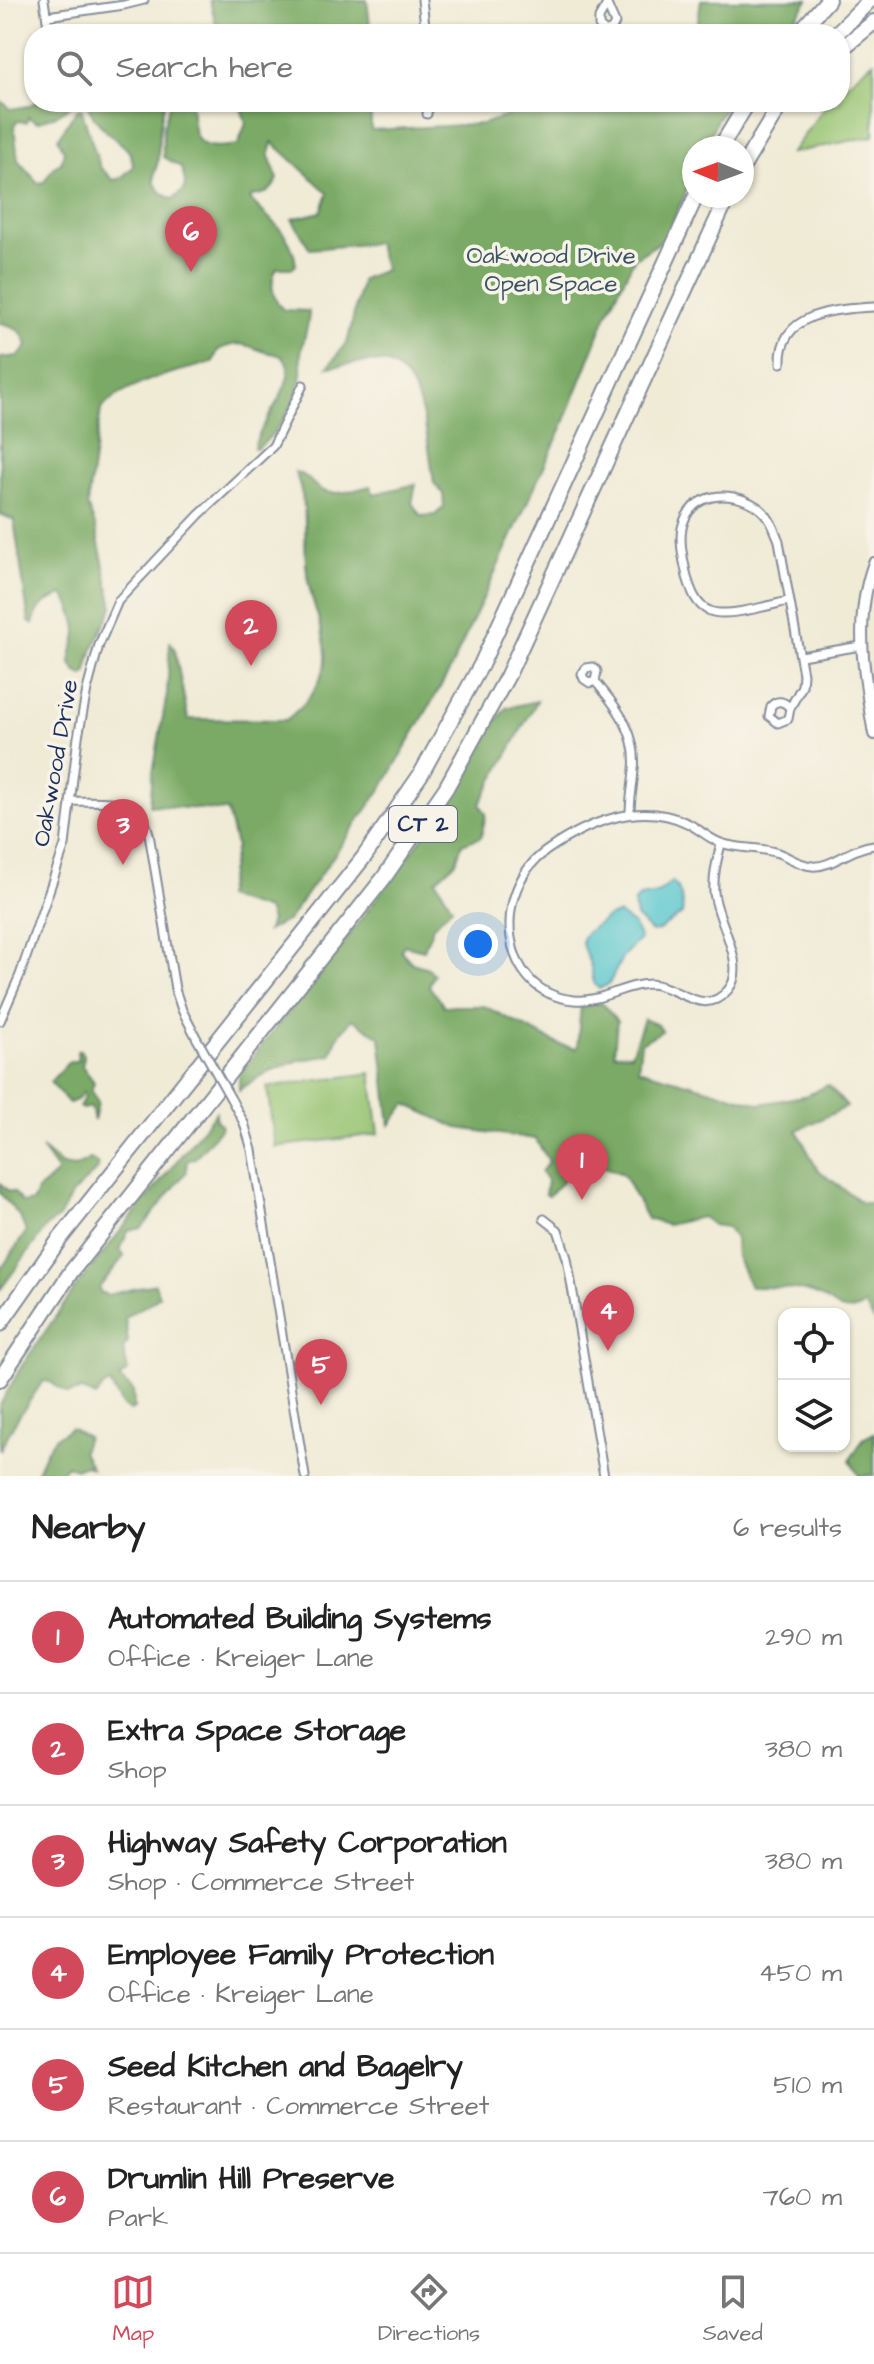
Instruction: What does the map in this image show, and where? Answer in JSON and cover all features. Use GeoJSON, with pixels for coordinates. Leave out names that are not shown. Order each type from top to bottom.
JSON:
{"type":"FeatureCollection","features":[{"type":"Feature","properties":{"kind":"highway"},"geometry":{"type":"LineString","coordinates":[[801,24],[815,0]]}},
{"type":"Feature","properties":{"kind":"highway"},"geometry":{"type":"LineString","coordinates":[[805,24],[828,0]]}},
{"type":"Feature","properties":{"kind":"highway"},"geometry":{"type":"LineString","coordinates":[[846,24],[870,0]]}},
{"type":"Feature","properties":{"kind":"highway"},"geometry":{"type":"LineString","coordinates":[[850,42],[874,22]]}},
{"type":"Feature","properties":{"kind":"highway"},"geometry":{"type":"LineString","coordinates":[[727,136],[742,112]]}},
{"type":"Feature","properties":{"kind":"highway"},"geometry":{"type":"LineString","coordinates":[[754,149],[777,112]]}},
{"type":"Feature","properties":{"kind":"highway","name":"CT 2"},"geometry":{"type":"LineString","coordinates":[[0,1324],[53,1248],[359,863],[421,774],[454,719],[485,656],[690,208]]}},
{"type":"Feature","properties":{"kind":"highway","name":"CT 2"},"geometry":{"type":"LineString","coordinates":[[0,1379],[78,1263],[383,879],[442,795],[501,691],[722,208]]}},
{"type":"Feature","properties":{"kind":"highway"},"geometry":{"type":"LineString","coordinates":[[0,1307],[53,1248]]}},
{"type":"Feature","properties":{"kind":"street"},"geometry":{"type":"LineString","coordinates":[[44,0],[48,24]]}},
{"type":"Feature","properties":{"kind":"street"},"geometry":{"type":"LineString","coordinates":[[47,16],[144,0]]}},
{"type":"Feature","properties":{"kind":"street"},"geometry":{"type":"LineString","coordinates":[[422,0],[425,24]]}},
{"type":"Feature","properties":{"kind":"street"},"geometry":{"type":"LineString","coordinates":[[781,363],[783,342],[794,328],[812,317],[834,310],[874,307]]}},
{"type":"Feature","properties":{"kind":"street","name":"Oakwood Drive"},"geometry":{"type":"LineString","coordinates":[[0,1021],[20,975],[65,845],[87,690],[99,645],[118,601],[199,515],[273,446],[303,385]]}},
{"type":"Feature","properties":{"kind":"street"},"geometry":{"type":"LineString","coordinates":[[788,601],[720,613],[708,611],[697,602],[682,553],[682,527],[700,500],[714,495],[731,496],[757,506],[771,521],[779,541],[788,601],[801,656],[802,686],[790,708]]}},
{"type":"Feature","properties":{"kind":"street"},"geometry":{"type":"LineString","coordinates":[[874,563],[863,608],[861,646],[874,734]]}},
{"type":"Feature","properties":{"kind":"street"},"geometry":{"type":"LineString","coordinates":[[801,656],[861,646]]}},
{"type":"Feature","properties":{"kind":"street"},"geometry":{"type":"LineString","coordinates":[[595,681],[628,727],[635,750],[630,814]]}},
{"type":"Feature","properties":{"kind":"street"},"geometry":{"type":"LineString","coordinates":[[71,801],[126,805],[143,816],[176,992],[185,1018],[244,1123],[252,1150],[305,1476]]}},
{"type":"Feature","properties":{"kind":"street"},"geometry":{"type":"LineString","coordinates":[[721,844],[714,892],[736,971],[730,988],[718,998],[703,1002],[688,1000],[671,989],[653,984],[574,1001],[555,996],[535,984],[519,965],[510,942],[510,914],[516,887],[535,859],[568,836],[604,820],[630,814],[660,814],[687,823],[721,844],[776,852],[814,866],[874,845]]}},
{"type":"Feature","properties":{"kind":"street"},"geometry":{"type":"LineString","coordinates":[[544,1219],[558,1230],[567,1258],[604,1476]]}},
{"type":"Feature","properties":{"kind":"green space"},"geometry":{"type":"Polygon","coordinates":[[[210,0],[367,0],[370,24],[216,24],[210,0]]]}},
{"type":"Feature","properties":{"kind":"green space"},"geometry":{"type":"Polygon","coordinates":[[[701,0],[808,0],[791,24],[697,24],[701,0]]]}},
{"type":"Feature","properties":{"kind":"green space"},"geometry":{"type":"Polygon","coordinates":[[[874,61],[874,136],[791,153],[821,112],[850,112],[850,81],[874,61]]]}},
{"type":"Feature","properties":{"kind":"green space","name":"Oakwood Drive Open Space"},"geometry":{"type":"Polygon","coordinates":[[[0,100],[11,109],[24,107],[24,112],[62,112],[37,122],[28,117],[27,122],[17,121],[14,126],[18,160],[38,183],[44,182],[54,167],[61,163],[64,151],[58,138],[75,112],[82,112],[100,167],[113,180],[121,178],[133,167],[132,160],[128,150],[99,124],[91,112],[163,112],[154,180],[160,191],[173,199],[184,190],[185,182],[182,168],[163,157],[163,128],[167,112],[192,112],[200,141],[213,147],[224,147],[238,145],[246,123],[242,112],[371,112],[371,130],[482,124],[507,116],[507,112],[723,112],[710,136],[682,136],[682,201],[666,238],[634,259],[607,314],[564,423],[449,672],[384,785],[288,920],[267,931],[271,921],[267,910],[225,897],[236,846],[227,811],[150,805],[167,694],[170,642],[175,650],[188,719],[286,720],[315,690],[326,659],[308,578],[305,518],[295,472],[329,492],[370,486],[374,494],[416,484],[412,503],[421,516],[435,515],[444,507],[443,494],[434,483],[421,410],[406,377],[394,367],[378,362],[328,367],[348,340],[362,279],[385,270],[376,243],[310,249],[292,219],[321,212],[328,193],[272,142],[269,156],[278,179],[268,192],[250,199],[285,235],[294,254],[296,265],[293,268],[277,268],[274,296],[284,310],[309,311],[296,395],[280,425],[265,442],[254,448],[284,389],[288,366],[279,355],[237,344],[218,350],[213,362],[139,384],[101,409],[87,506],[95,525],[113,607],[92,651],[86,675],[82,676],[72,665],[71,654],[77,630],[72,611],[63,595],[43,605],[33,624],[29,622],[14,520],[0,514],[0,358],[19,356],[27,346],[18,330],[0,323],[0,100]]]}},
{"type":"Feature","properties":{"kind":"green space"},"geometry":{"type":"Polygon","coordinates":[[[537,701],[480,804],[486,814],[481,837],[462,844],[456,862],[436,880],[452,907],[433,926],[424,950],[404,945],[401,951],[412,963],[428,968],[434,974],[429,986],[444,1006],[484,1006],[558,1044],[577,1049],[581,1005],[602,1003],[617,1021],[614,1053],[631,1054],[644,1019],[658,1025],[662,1031],[641,1043],[638,1069],[761,1104],[808,1095],[828,1085],[847,1107],[797,1130],[817,1169],[862,1203],[874,1203],[874,1321],[865,1306],[850,1310],[808,1292],[750,1287],[736,1257],[735,1239],[727,1227],[713,1225],[702,1217],[667,1225],[647,1219],[623,1174],[575,1156],[562,1182],[548,1196],[545,1194],[547,1180],[541,1172],[549,1161],[535,1139],[458,1128],[406,1104],[390,1125],[380,1037],[352,1019],[337,1038],[331,1055],[282,1066],[239,1090],[239,1074],[439,815],[506,708],[537,701]]]}},
{"type":"Feature","properties":{"kind":"green space"},"geometry":{"type":"Polygon","coordinates":[[[80,1050],[84,1057],[82,1066],[94,1082],[91,1091],[98,1102],[94,1121],[91,1107],[79,1107],[85,1096],[83,1092],[77,1100],[69,1103],[50,1082],[68,1063],[78,1060],[77,1051],[80,1050]]]}},
{"type":"Feature","properties":{"kind":"green space"},"geometry":{"type":"Polygon","coordinates":[[[371,1073],[379,1134],[275,1147],[267,1087],[371,1073]]]}},
{"type":"Feature","properties":{"kind":"green space"},"geometry":{"type":"Polygon","coordinates":[[[216,1112],[220,1129],[195,1158],[187,1161],[186,1172],[142,1228],[128,1231],[120,1250],[124,1256],[99,1288],[107,1295],[155,1284],[159,1296],[125,1318],[128,1342],[123,1348],[128,1371],[119,1378],[133,1390],[134,1409],[130,1411],[123,1406],[110,1384],[104,1386],[96,1397],[82,1390],[68,1394],[43,1381],[0,1450],[0,1405],[21,1367],[78,1284],[216,1112]]]}},
{"type":"Feature","properties":{"kind":"green space"},"geometry":{"type":"Polygon","coordinates":[[[41,1148],[62,1165],[75,1167],[90,1159],[97,1163],[98,1169],[72,1194],[59,1218],[48,1225],[0,1290],[0,1271],[26,1232],[20,1217],[0,1193],[0,1183],[8,1191],[14,1192],[22,1203],[33,1201],[37,1191],[58,1172],[41,1148]]]}},
{"type":"Feature","properties":{"kind":"green space"},"geometry":{"type":"Polygon","coordinates":[[[71,1428],[87,1437],[82,1452],[91,1468],[85,1465],[75,1469],[67,1465],[59,1474],[35,1476],[55,1438],[71,1428]]]}},
{"type":"Feature","properties":{"kind":"green space"},"geometry":{"type":"Polygon","coordinates":[[[874,1433],[874,1475],[859,1476],[850,1460],[863,1439],[874,1433]]]}},
{"type":"Feature","properties":{"kind":"water"},"geometry":{"type":"Polygon","coordinates":[[[672,882],[681,896],[682,914],[658,931],[651,932],[636,917],[634,902],[640,897],[657,894],[672,882]]]}},
{"type":"Feature","properties":{"kind":"water"},"geometry":{"type":"Polygon","coordinates":[[[619,914],[633,924],[640,939],[623,956],[609,984],[599,989],[593,980],[582,944],[583,936],[609,916],[619,914]]]}},
{"type":"Feature","properties":{"kind":"place","name":"Drumlin Hill Preserve"},"geometry":{"type":"Point","coordinates":[191,272]}},
{"type":"Feature","properties":{"kind":"place","name":"Extra Space Storage"},"geometry":{"type":"Point","coordinates":[251,666]}},
{"type":"Feature","properties":{"kind":"place","name":"Highway Safety Corporation"},"geometry":{"type":"Point","coordinates":[123,865]}},
{"type":"Feature","properties":{"kind":"place","name":"Automated Building Systems"},"geometry":{"type":"Point","coordinates":[582,1200]}},
{"type":"Feature","properties":{"kind":"place","name":"Employee Family Protection"},"geometry":{"type":"Point","coordinates":[608,1351]}},
{"type":"Feature","properties":{"kind":"place","name":"Seed Kitchen and Bagelry"},"geometry":{"type":"Point","coordinates":[321,1405]}}]}
